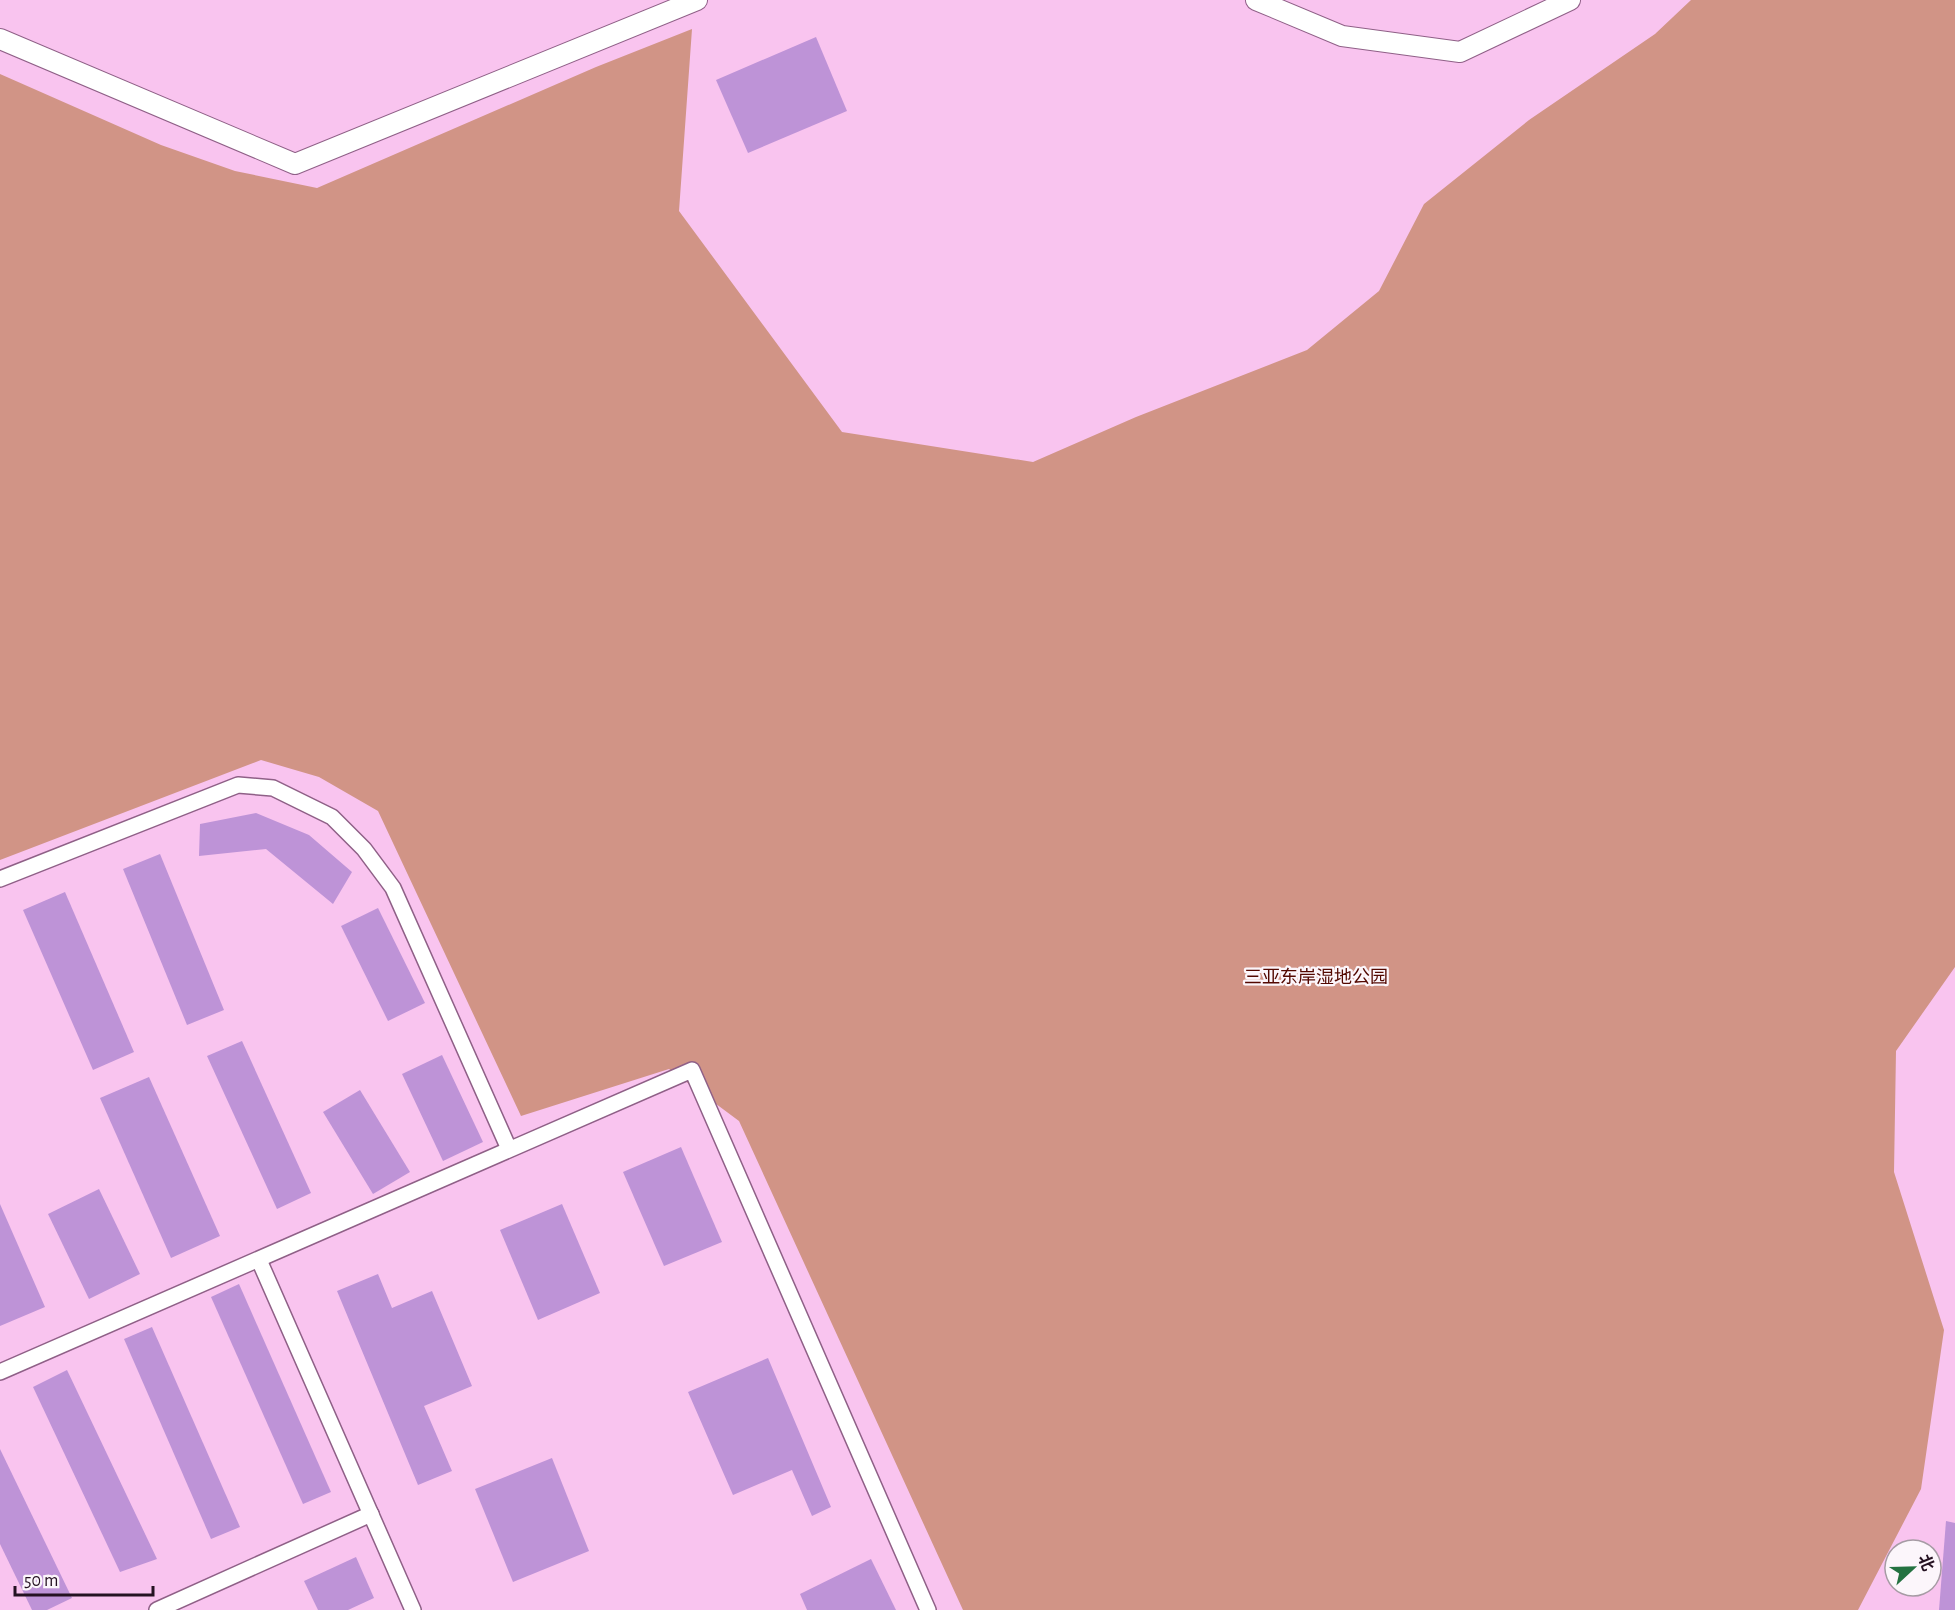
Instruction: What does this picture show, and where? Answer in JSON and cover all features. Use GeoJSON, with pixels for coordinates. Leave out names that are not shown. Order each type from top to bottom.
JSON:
{"type":"FeatureCollection","features":[{"type":"Feature","properties":{"kind":"street"},"geometry":{"type":"LineString","coordinates":[[0,39],[295,164],[697,0]]}},
{"type":"Feature","properties":{"kind":"street"},"geometry":{"type":"LineString","coordinates":[[1256,0],[1342,36],[1460,52],[1570,0]]}},
{"type":"Feature","properties":{"kind":"street"},"geometry":{"type":"LineString","coordinates":[[0,879],[238,785],[273,788],[332,817],[364,849],[393,888],[509,1149]]}},
{"type":"Feature","properties":{"kind":"street"},"geometry":{"type":"LineString","coordinates":[[0,1372],[692,1070],[928,1610]]}},
{"type":"Feature","properties":{"kind":"street"},"geometry":{"type":"LineString","coordinates":[[259,1260],[413,1610]]}},
{"type":"Feature","properties":{"kind":"street"},"geometry":{"type":"LineString","coordinates":[[157,1610],[371,1514]]}},
{"type":"Feature","properties":{"kind":"green space","name":"三亚东岸湿地公园"},"geometry":{"type":"Polygon","coordinates":[[[1691,0],[1955,0],[1955,967],[1896,1051],[1894,1172],[1944,1330],[1921,1489],[1895,1538],[1883,1538],[1883,1562],[1858,1610],[963,1610],[739,1121],[669,1069],[521,1116],[378,811],[319,777],[261,760],[0,860],[0,74],[161,145],[235,171],[317,188],[596,67],[692,29],[679,211],[842,432],[1033,462],[1136,417],[1307,350],[1379,291],[1424,204],[1529,120],[1655,34],[1691,0]]]}},
{"type":"Feature","properties":{"kind":"building"},"geometry":{"type":"Polygon","coordinates":[[[816,37],[847,111],[748,153],[716,80],[816,37]]]}},
{"type":"Feature","properties":{"kind":"building"},"geometry":{"type":"Polygon","coordinates":[[[256,813],[309,835],[352,872],[333,904],[266,849],[199,856],[200,824],[256,813]]]}},
{"type":"Feature","properties":{"kind":"building"},"geometry":{"type":"Polygon","coordinates":[[[160,854],[224,1010],[187,1025],[123,869],[160,854]]]}},
{"type":"Feature","properties":{"kind":"building"},"geometry":{"type":"Polygon","coordinates":[[[65,892],[134,1052],[93,1070],[23,910],[65,892]]]}},
{"type":"Feature","properties":{"kind":"building"},"geometry":{"type":"Polygon","coordinates":[[[378,908],[425,1003],[388,1021],[341,926],[378,908]]]}},
{"type":"Feature","properties":{"kind":"building"},"geometry":{"type":"Polygon","coordinates":[[[242,1041],[311,1193],[277,1209],[207,1056],[242,1041]]]}},
{"type":"Feature","properties":{"kind":"building"},"geometry":{"type":"Polygon","coordinates":[[[442,1055],[483,1142],[443,1161],[402,1074],[442,1055]]]}},
{"type":"Feature","properties":{"kind":"building"},"geometry":{"type":"Polygon","coordinates":[[[149,1077],[220,1236],[171,1258],[100,1098],[149,1077]]]}},
{"type":"Feature","properties":{"kind":"building"},"geometry":{"type":"Polygon","coordinates":[[[360,1090],[410,1172],[373,1194],[323,1112],[360,1090]]]}},
{"type":"Feature","properties":{"kind":"building"},"geometry":{"type":"Polygon","coordinates":[[[681,1147],[722,1242],[664,1266],[623,1172],[681,1147]]]}},
{"type":"Feature","properties":{"kind":"building"},"geometry":{"type":"Polygon","coordinates":[[[99,1189],[140,1274],[89,1299],[48,1214],[99,1189]]]}},
{"type":"Feature","properties":{"kind":"building"},"geometry":{"type":"Polygon","coordinates":[[[0,1204],[45,1307],[0,1326],[0,1204]]]}},
{"type":"Feature","properties":{"kind":"building"},"geometry":{"type":"Polygon","coordinates":[[[562,1204],[600,1293],[538,1320],[500,1230],[562,1204]]]}},
{"type":"Feature","properties":{"kind":"building"},"geometry":{"type":"Polygon","coordinates":[[[378,1274],[392,1308],[432,1291],[472,1386],[424,1406],[452,1471],[418,1485],[337,1291],[378,1274]]]}},
{"type":"Feature","properties":{"kind":"building"},"geometry":{"type":"Polygon","coordinates":[[[239,1284],[331,1492],[303,1504],[211,1297],[239,1284]]]}},
{"type":"Feature","properties":{"kind":"building"},"geometry":{"type":"Polygon","coordinates":[[[152,1327],[240,1527],[211,1539],[124,1339],[152,1327]]]}},
{"type":"Feature","properties":{"kind":"building"},"geometry":{"type":"Polygon","coordinates":[[[768,1358],[831,1507],[812,1516],[792,1470],[733,1495],[688,1392],[768,1358]]]}},
{"type":"Feature","properties":{"kind":"building"},"geometry":{"type":"Polygon","coordinates":[[[67,1370],[157,1559],[120,1572],[33,1387],[67,1370]]]}},
{"type":"Feature","properties":{"kind":"building"},"geometry":{"type":"Polygon","coordinates":[[[0,1449],[72,1598],[47,1610],[32,1610],[0,1544],[0,1449]]]}},
{"type":"Feature","properties":{"kind":"building"},"geometry":{"type":"Polygon","coordinates":[[[552,1458],[589,1551],[513,1582],[475,1489],[552,1458]]]}},
{"type":"Feature","properties":{"kind":"building"},"geometry":{"type":"Polygon","coordinates":[[[1946,1521],[1955,1523],[1955,1610],[1939,1610],[1940,1598],[1943,1598],[1946,1521]]]}},
{"type":"Feature","properties":{"kind":"building"},"geometry":{"type":"Polygon","coordinates":[[[356,1557],[374,1598],[348,1610],[318,1610],[304,1581],[356,1557]]]}},
{"type":"Feature","properties":{"kind":"building"},"geometry":{"type":"Polygon","coordinates":[[[871,1559],[896,1610],[807,1610],[800,1594],[871,1559]]]}}]}
